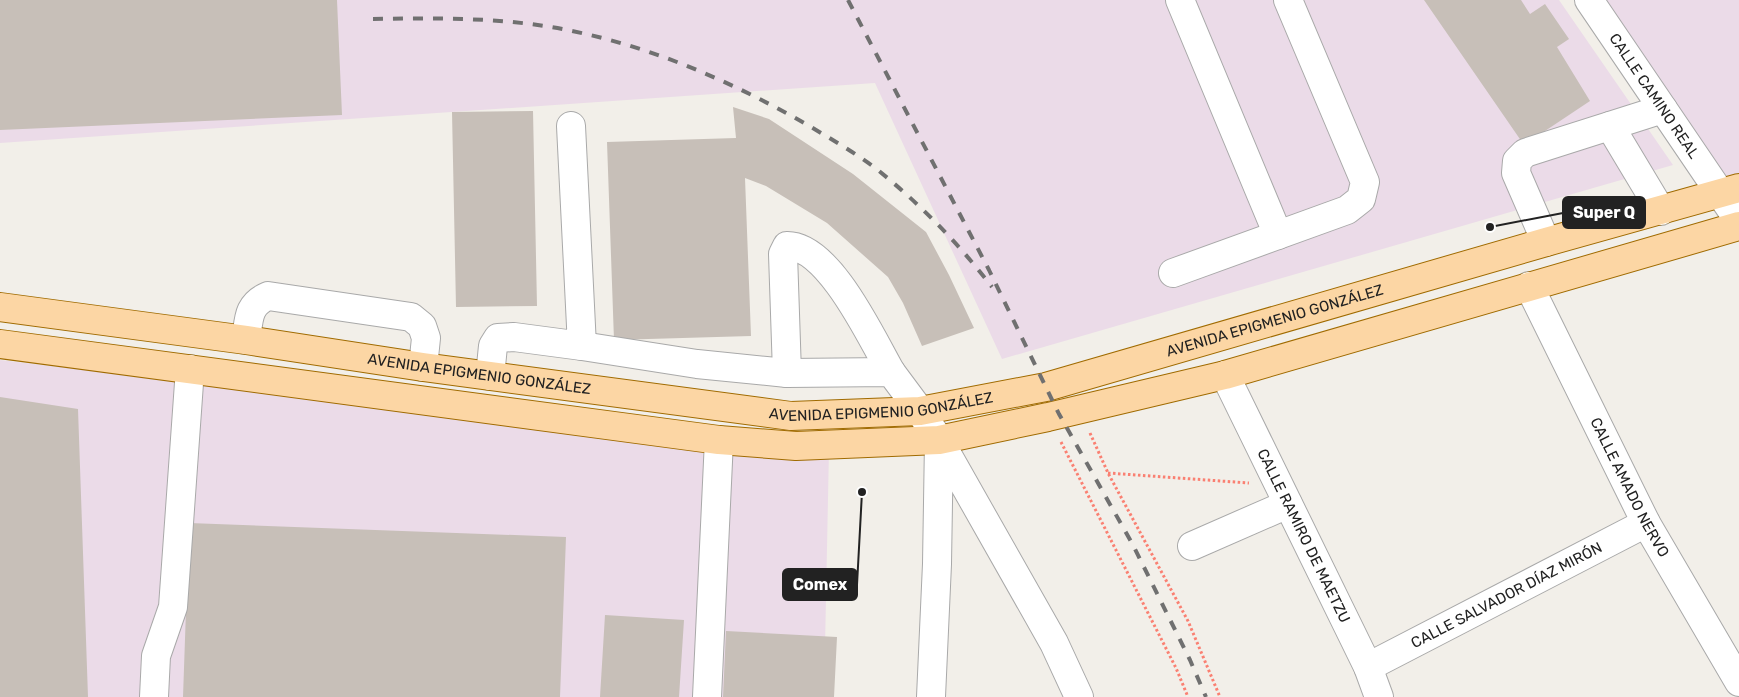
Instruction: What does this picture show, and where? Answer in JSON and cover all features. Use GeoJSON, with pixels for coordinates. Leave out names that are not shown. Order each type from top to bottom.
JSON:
{"type":"FeatureCollection","features":[{"type":"Feature","properties":{"kind":"main road","name":"AVENIDA EPIGMENIO GONZÁLEZ"},"geometry":{"type":"LineString","coordinates":[[0,306],[423,367],[791,416],[920,411],[1046,387],[1729,191]]}},
{"type":"Feature","properties":{"kind":"main road"},"geometry":{"type":"LineString","coordinates":[[0,344],[719,440],[796,446],[939,440],[1048,417],[1226,375],[1739,226]]}},
{"type":"Feature","properties":{"kind":"street"},"geometry":{"type":"LineString","coordinates":[[1180,0],[1278,235]]}},
{"type":"Feature","properties":{"kind":"street"},"geometry":{"type":"LineString","coordinates":[[1173,273],[1347,210],[1361,199],[1365,182],[1288,0]]}},
{"type":"Feature","properties":{"kind":"street","name":"CALLE CAMINO REAL"},"geometry":{"type":"LineString","coordinates":[[1589,0],[1662,109],[1729,191],[1739,221]]}},
{"type":"Feature","properties":{"kind":"street"},"geometry":{"type":"LineString","coordinates":[[1546,242],[1516,173],[1517,162],[1525,153],[1662,109]]}},
{"type":"Feature","properties":{"kind":"street"},"geometry":{"type":"LineString","coordinates":[[571,126],[582,346]]}},
{"type":"Feature","properties":{"kind":"street"},"geometry":{"type":"LineString","coordinates":[[1610,126],[1661,211]]}},
{"type":"Feature","properties":{"kind":"street"},"geometry":{"type":"LineString","coordinates":[[787,373],[783,254],[787,246],[797,246],[815,258],[843,287],[891,372],[939,440],[1054,643],[1079,697]]}},
{"type":"Feature","properties":{"kind":"street","name":"CALLE AMADO NERVO"},"geometry":{"type":"LineString","coordinates":[[1529,286],[1646,523],[1739,682]]}},
{"type":"Feature","properties":{"kind":"street"},"geometry":{"type":"LineString","coordinates":[[246,340],[252,308],[258,300],[268,296],[411,317],[422,326],[426,338],[423,367]]}},
{"type":"Feature","properties":{"kind":"street"},"geometry":{"type":"LineString","coordinates":[[490,376],[493,346],[498,338],[514,337],[696,364],[787,373],[891,372]]}},
{"type":"Feature","properties":{"kind":"street"},"geometry":{"type":"LineString","coordinates":[[154,697],[156,656],[172,607],[190,369]]}},
{"type":"Feature","properties":{"kind":"street","name":"CALLE RAMIRO DE MAETZU"},"geometry":{"type":"LineString","coordinates":[[1226,375],[1368,667],[1380,697]]}},
{"type":"Feature","properties":{"kind":"street"},"geometry":{"type":"LineString","coordinates":[[707,697],[719,440]]}},
{"type":"Feature","properties":{"kind":"street"},"geometry":{"type":"LineString","coordinates":[[931,697],[937,564],[939,440]]}},
{"type":"Feature","properties":{"kind":"street"},"geometry":{"type":"LineString","coordinates":[[1192,546],[1284,495]]}},
{"type":"Feature","properties":{"kind":"street","name":"CALLE SALVADOR DÍAZ MIRÓN"},"geometry":{"type":"LineString","coordinates":[[1368,667],[1646,523]]}},
{"type":"Feature","properties":{"kind":"path"},"geometry":{"type":"LineString","coordinates":[[1079,409],[1108,473],[1188,622],[1220,697]]}},
{"type":"Feature","properties":{"kind":"path"},"geometry":{"type":"LineString","coordinates":[[1048,417],[1176,668],[1188,697]]}},
{"type":"Feature","properties":{"kind":"path"},"geometry":{"type":"LineString","coordinates":[[1108,473],[1284,495]]}},
{"type":"Feature","properties":{"kind":"shaded area"},"geometry":{"type":"Polygon","coordinates":[[[0,0],[1559,0],[1673,165],[1002,359],[875,83],[0,143],[0,0]]]}},
{"type":"Feature","properties":{"kind":"shaded area"},"geometry":{"type":"Polygon","coordinates":[[[1589,0],[1739,0],[1739,188],[1719,193],[1589,0]]]}},
{"type":"Feature","properties":{"kind":"shaded area"},"geometry":{"type":"Polygon","coordinates":[[[0,360],[591,428],[829,449],[824,697],[0,697],[0,360]]]}},
{"type":"Feature","properties":{"kind":"building"},"geometry":{"type":"Polygon","coordinates":[[[0,0],[337,0],[342,115],[0,130],[0,0]]]}},
{"type":"Feature","properties":{"kind":"building"},"geometry":{"type":"Polygon","coordinates":[[[1424,0],[1521,0],[1530,14],[1545,4],[1569,39],[1557,47],[1590,101],[1524,145],[1424,0]]]}},
{"type":"Feature","properties":{"kind":"building"},"geometry":{"type":"Polygon","coordinates":[[[733,107],[769,119],[853,174],[926,232],[974,328],[922,346],[903,303],[888,277],[827,223],[766,186],[745,178],[751,336],[614,340],[607,142],[736,138],[733,107]]]}},
{"type":"Feature","properties":{"kind":"building"},"geometry":{"type":"Polygon","coordinates":[[[533,111],[537,306],[456,307],[452,112],[533,111]]]}},
{"type":"Feature","properties":{"kind":"building"},"geometry":{"type":"Polygon","coordinates":[[[0,397],[78,409],[88,697],[0,697],[0,397]]]}},
{"type":"Feature","properties":{"kind":"building"},"geometry":{"type":"Polygon","coordinates":[[[189,523],[566,537],[560,697],[183,697],[189,523]]]}},
{"type":"Feature","properties":{"kind":"building"},"geometry":{"type":"Polygon","coordinates":[[[605,615],[684,620],[679,697],[600,697],[605,615]]]}},
{"type":"Feature","properties":{"kind":"building"},"geometry":{"type":"Polygon","coordinates":[[[726,631],[837,637],[834,697],[723,697],[726,631]]]}},
{"type":"Feature","properties":{"kind":"railway"},"geometry":{"type":"LineString","coordinates":[[848,0],[989,270],[1059,414],[1133,545],[1190,660],[1206,697]]}},
{"type":"Feature","properties":{"kind":"railway"},"geometry":{"type":"LineString","coordinates":[[373,19],[472,19],[547,26],[603,38],[692,68],[750,94],[806,124],[879,171],[910,197],[939,226],[992,287]]}},
{"type":"Feature","properties":{"kind":"place","name":"Super Q"},"geometry":{"type":"Point","coordinates":[1490,227]}},
{"type":"Feature","properties":{"kind":"place","name":"Comex"},"geometry":{"type":"Point","coordinates":[862,492]}}]}
